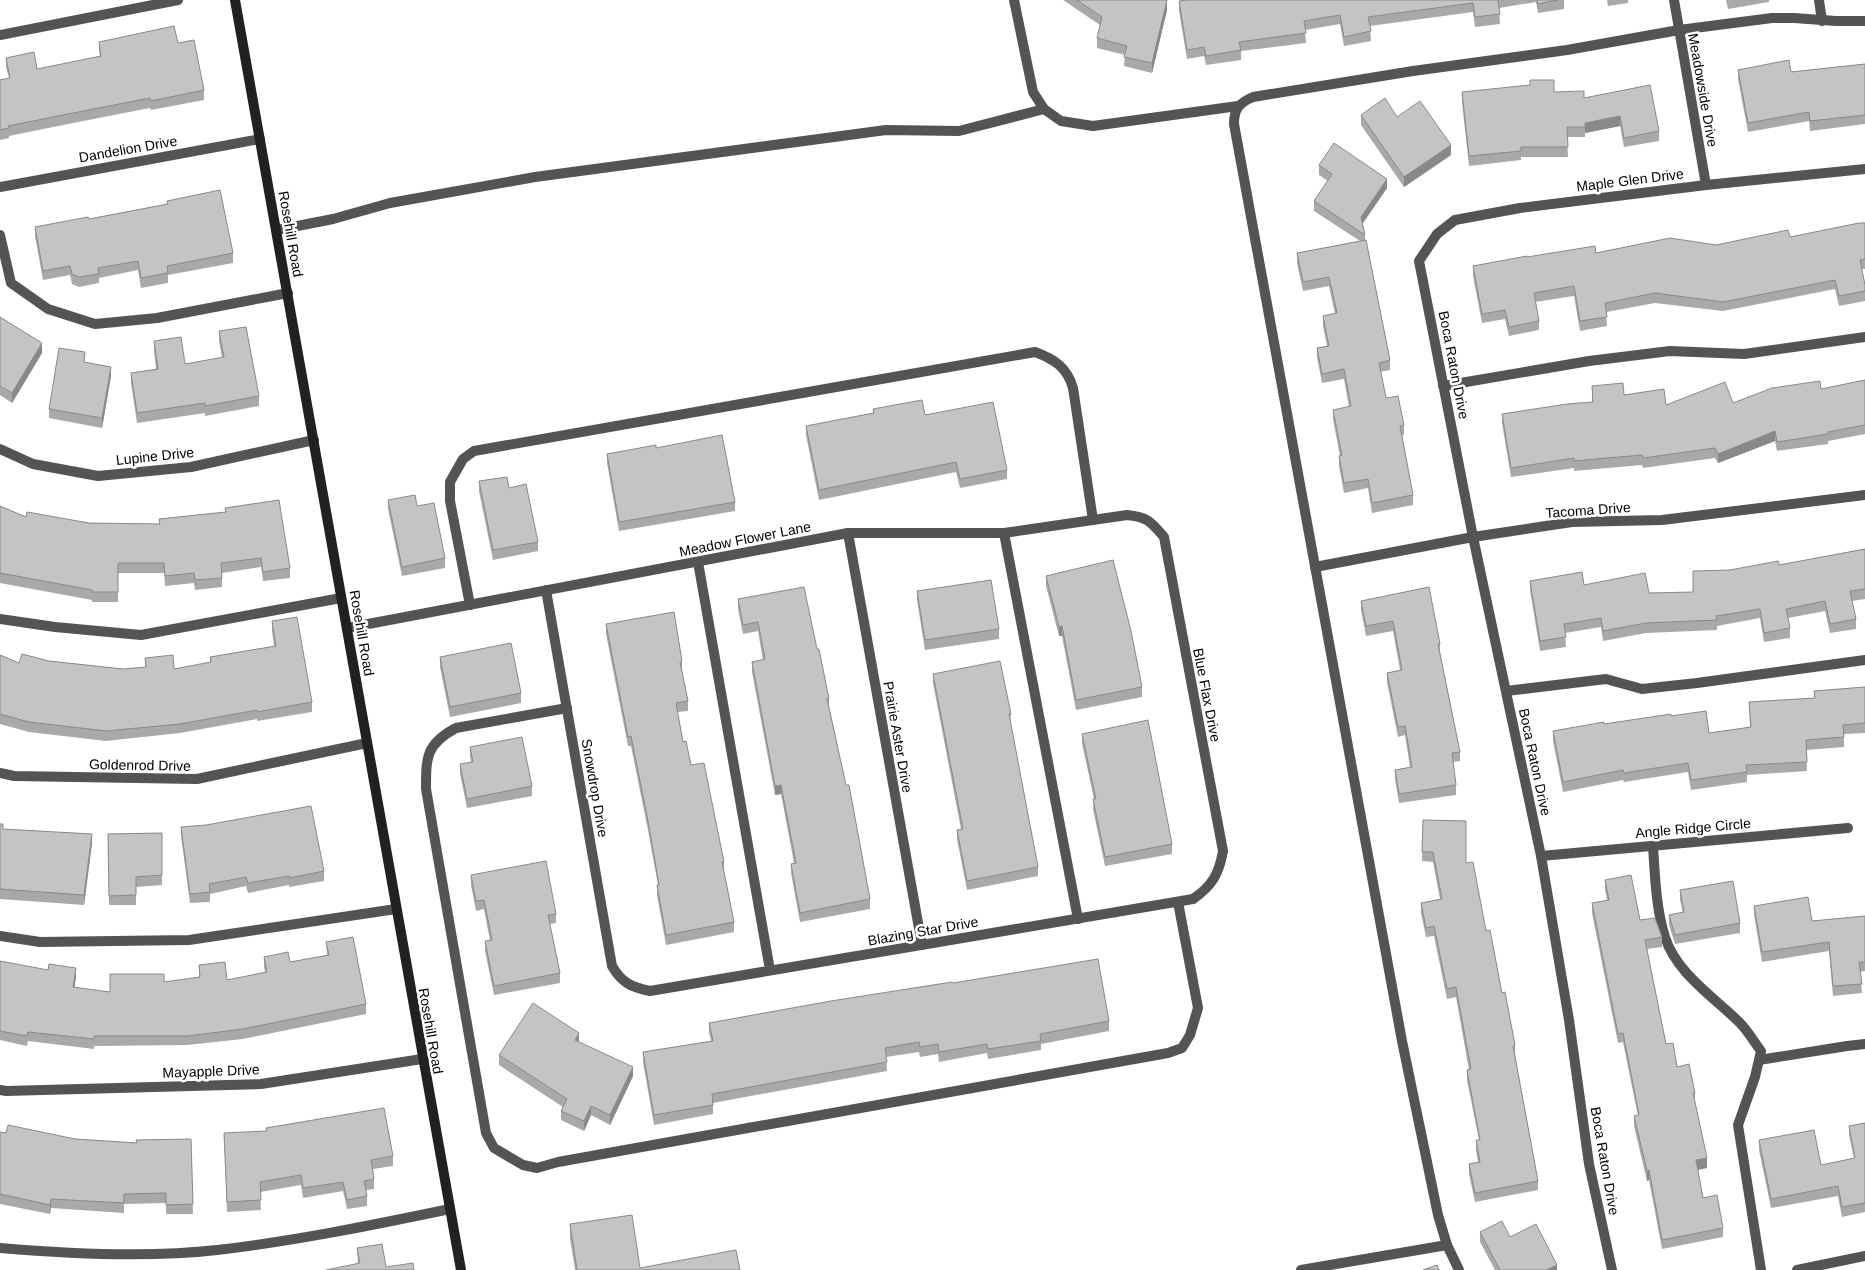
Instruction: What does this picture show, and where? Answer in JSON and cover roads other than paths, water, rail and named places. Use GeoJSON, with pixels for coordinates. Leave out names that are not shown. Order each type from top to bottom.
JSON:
{"type":"FeatureCollection","features":[{"type":"Feature","properties":{"kind":"street"},"geometry":{"type":"LineString","coordinates":[[0,35],[178,0]]}},
{"type":"Feature","properties":{"kind":"street","name":"Rosehill Road"},"geometry":{"type":"LineString","coordinates":[[235,0],[461,1270]]}},
{"type":"Feature","properties":{"kind":"street"},"geometry":{"type":"LineString","coordinates":[[1014,0],[1034,92],[1044,110],[1061,121],[1093,126],[1238,106],[1253,97],[1413,71],[1567,50],[1679,30],[1782,17],[1822,21],[1865,21]]}},
{"type":"Feature","properties":{"kind":"street","name":"Meadowside Drive"},"geometry":{"type":"LineString","coordinates":[[1674,0],[1706,185]]}},
{"type":"Feature","properties":{"kind":"street"},"geometry":{"type":"LineString","coordinates":[[1820,0],[1822,21]]}},
{"type":"Feature","properties":{"kind":"street"},"geometry":{"type":"LineString","coordinates":[[1238,106],[1234,114],[1234,124],[1402,1041],[1438,1214],[1447,1245],[1459,1270]]}},
{"type":"Feature","properties":{"kind":"street"},"geometry":{"type":"LineString","coordinates":[[276,230],[333,219],[390,203],[535,177],[886,130],[959,132],[1044,110]]}},
{"type":"Feature","properties":{"kind":"street","name":"Dandelion Drive"},"geometry":{"type":"LineString","coordinates":[[0,187],[260,139]]}},
{"type":"Feature","properties":{"kind":"street","name":"Maple Glen Drive"},"geometry":{"type":"LineString","coordinates":[[1420,261],[1437,234],[1455,220],[1520,208],[1706,185],[1865,169]]}},
{"type":"Feature","properties":{"kind":"street"},"geometry":{"type":"LineString","coordinates":[[0,235],[11,283],[48,308],[95,324],[157,318],[288,293]]}},
{"type":"Feature","properties":{"kind":"street","name":"Boca Raton Drive"},"geometry":{"type":"LineString","coordinates":[[1420,261],[1473,537],[1541,856],[1569,1020],[1589,1164],[1612,1270]]}},
{"type":"Feature","properties":{"kind":"street"},"geometry":{"type":"LineString","coordinates":[[1444,386],[1589,361],[1670,350],[1744,354],[1865,338]]}},
{"type":"Feature","properties":{"kind":"street"},"geometry":{"type":"LineString","coordinates":[[470,605],[450,501],[450,482],[463,460],[474,452],[1035,352],[1048,357],[1060,365],[1070,376],[1093,520]]}},
{"type":"Feature","properties":{"kind":"street","name":"Lupine Drive"},"geometry":{"type":"LineString","coordinates":[[0,449],[33,464],[98,476],[191,467],[314,440]]}},
{"type":"Feature","properties":{"kind":"street","name":"Tacoma Drive"},"geometry":{"type":"LineString","coordinates":[[1315,566],[1473,537],[1572,522],[1662,520],[1865,495]]}},
{"type":"Feature","properties":{"kind":"street","name":"Meadow Flower Lane"},"geometry":{"type":"LineString","coordinates":[[347,628],[848,533],[1004,533],[1127,515],[1141,516],[1151,521]]}},
{"type":"Feature","properties":{"kind":"street","name":"Blue Flax Drive"},"geometry":{"type":"LineString","coordinates":[[1151,521],[1164,537],[1223,851],[1221,864],[1215,877]]}},
{"type":"Feature","properties":{"kind":"street","name":"Prairie Aster Drive"},"geometry":{"type":"LineString","coordinates":[[848,533],[922,945]]}},
{"type":"Feature","properties":{"kind":"street"},"geometry":{"type":"LineString","coordinates":[[1004,533],[1078,919]]}},
{"type":"Feature","properties":{"kind":"street"},"geometry":{"type":"LineString","coordinates":[[698,562],[770,970]]}},
{"type":"Feature","properties":{"kind":"street","name":"Snowdrop Drive"},"geometry":{"type":"LineString","coordinates":[[546,590],[612,966],[618,978],[628,984]]}},
{"type":"Feature","properties":{"kind":"street"},"geometry":{"type":"LineString","coordinates":[[0,619],[55,627],[141,635],[342,598]]}},
{"type":"Feature","properties":{"kind":"street"},"geometry":{"type":"LineString","coordinates":[[1506,691],[1606,679],[1642,689],[1697,684],[1865,660]]}},
{"type":"Feature","properties":{"kind":"street"},"geometry":{"type":"LineString","coordinates":[[567,708],[456,728],[442,736],[431,749],[426,766],[426,789],[486,1133],[494,1148],[523,1165],[537,1168],[558,1162],[1182,1048],[1190,1035],[1198,1008],[1178,902]]}},
{"type":"Feature","properties":{"kind":"street","name":"Goldenrod Drive"},"geometry":{"type":"LineString","coordinates":[[0,773],[14,776],[197,779],[367,743]]}},
{"type":"Feature","properties":{"kind":"street","name":"Angle Ridge Circle"},"geometry":{"type":"LineString","coordinates":[[1541,856],[1848,828]]}},
{"type":"Feature","properties":{"kind":"street"},"geometry":{"type":"LineString","coordinates":[[1653,846],[1654,871],[1665,939],[1679,964],[1698,986],[1741,1024],[1761,1051],[1755,1077],[1738,1125],[1761,1270]]}},
{"type":"Feature","properties":{"kind":"street","name":"Blazing Star Drive"},"geometry":{"type":"LineString","coordinates":[[628,984],[636,988],[650,990],[1178,902],[1193,899],[1206,890],[1215,877]]}},
{"type":"Feature","properties":{"kind":"street"},"geometry":{"type":"LineString","coordinates":[[0,936],[40,942],[189,940],[396,909]]}},
{"type":"Feature","properties":{"kind":"street"},"geometry":{"type":"LineString","coordinates":[[1759,1060],[1865,1044]]}},
{"type":"Feature","properties":{"kind":"street","name":"Mayapple Drive"},"geometry":{"type":"LineString","coordinates":[[0,1090],[261,1084],[422,1059]]}},
{"type":"Feature","properties":{"kind":"street"},"geometry":{"type":"LineString","coordinates":[[0,1248],[64,1254],[163,1253],[216,1250],[307,1236],[450,1209]]}},
{"type":"Feature","properties":{"kind":"street"},"geometry":{"type":"LineString","coordinates":[[1301,1270],[1447,1245]]}},
{"type":"Feature","properties":{"kind":"street"},"geometry":{"type":"LineString","coordinates":[[1797,1270],[1865,1256]]}}]}
